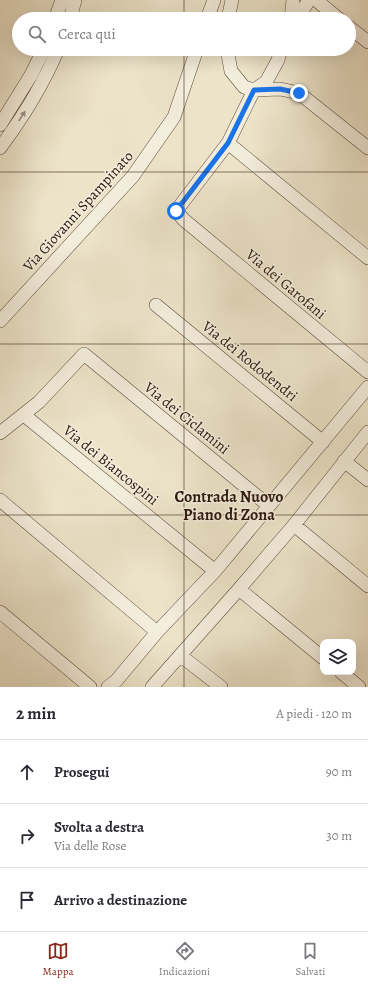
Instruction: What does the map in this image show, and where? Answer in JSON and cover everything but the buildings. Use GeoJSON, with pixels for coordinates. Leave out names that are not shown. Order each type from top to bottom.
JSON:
{"type":"FeatureCollection","features":[{"type":"Feature","properties":{"kind":"street"},"geometry":{"type":"LineString","coordinates":[[58,12],[62,0]]}},
{"type":"Feature","properties":{"kind":"street"},"geometry":{"type":"LineString","coordinates":[[72,12],[75,0]]}},
{"type":"Feature","properties":{"kind":"street"},"geometry":{"type":"LineString","coordinates":[[210,12],[214,0]]}},
{"type":"Feature","properties":{"kind":"street"},"geometry":{"type":"LineString","coordinates":[[229,12],[232,0]]}},
{"type":"Feature","properties":{"kind":"street"},"geometry":{"type":"LineString","coordinates":[[292,12],[293,0]]}},
{"type":"Feature","properties":{"kind":"street"},"geometry":{"type":"LineString","coordinates":[[301,12],[309,0]]}},
{"type":"Feature","properties":{"kind":"street"},"geometry":{"type":"LineString","coordinates":[[316,0],[331,12]]}},
{"type":"Feature","properties":{"kind":"street"},"geometry":{"type":"LineString","coordinates":[[356,33],[368,42]]}},
{"type":"Feature","properties":{"kind":"street"},"geometry":{"type":"LineString","coordinates":[[0,125],[31,76],[41,56]]}},
{"type":"Feature","properties":{"kind":"street"},"geometry":{"type":"LineString","coordinates":[[0,148],[35,96],[55,56]]}},
{"type":"Feature","properties":{"kind":"street","name":"Via Giovanni Spampinato"},"geometry":{"type":"LineString","coordinates":[[0,321],[137,170],[174,117],[195,56]]}},
{"type":"Feature","properties":{"kind":"street"},"geometry":{"type":"LineString","coordinates":[[229,56],[231,71],[244,87],[254,90],[280,89],[299,93],[368,148]]}},
{"type":"Feature","properties":{"kind":"street"},"geometry":{"type":"LineString","coordinates":[[279,56],[266,82],[254,90],[228,143],[368,258]]}},
{"type":"Feature","properties":{"kind":"street","name":"Via dei Garofani"},"geometry":{"type":"LineString","coordinates":[[228,143],[176,211],[184,220],[368,372]]}},
{"type":"Feature","properties":{"kind":"street","name":"Via dei Rododendri"},"geometry":{"type":"LineString","coordinates":[[156,305],[323,442]]}},
{"type":"Feature","properties":{"kind":"street","name":"Via dei Ciclamini"},"geometry":{"type":"LineString","coordinates":[[24,415],[39,402],[84,354],[269,506]]}},
{"type":"Feature","properties":{"kind":"street"},"geometry":{"type":"LineString","coordinates":[[108,687],[116,681],[157,632],[216,570],[368,387]]}},
{"type":"Feature","properties":{"kind":"street"},"geometry":{"type":"LineString","coordinates":[[0,433],[24,415]]}},
{"type":"Feature","properties":{"kind":"street","name":"Via dei Biancospini"},"geometry":{"type":"LineString","coordinates":[[24,415],[216,570]]}},
{"type":"Feature","properties":{"kind":"street"},"geometry":{"type":"LineString","coordinates":[[152,687],[181,656],[294,525],[344,460],[368,432]]}},
{"type":"Feature","properties":{"kind":"street"},"geometry":{"type":"LineString","coordinates":[[344,460],[368,480]]}},
{"type":"Feature","properties":{"kind":"street"},"geometry":{"type":"LineString","coordinates":[[0,500],[157,632]]}},
{"type":"Feature","properties":{"kind":"street"},"geometry":{"type":"LineString","coordinates":[[294,525],[368,586]]}},
{"type":"Feature","properties":{"kind":"street"},"geometry":{"type":"LineString","coordinates":[[239,589],[320,656]]}},
{"type":"Feature","properties":{"kind":"street"},"geometry":{"type":"LineString","coordinates":[[0,612],[90,687]]}},
{"type":"Feature","properties":{"kind":"street"},"geometry":{"type":"LineString","coordinates":[[181,656],[221,687]]}},
{"type":"Feature","properties":{"kind":"street"},"geometry":{"type":"LineString","coordinates":[[345,675],[359,687]]}},
{"type":"Feature","properties":{"kind":"district","name":"Contrada Nuovo Piano di Zona"},"geometry":{"type":"Point","coordinates":[229,506]}},
{"type":"Feature","properties":{"kind":"route"},"geometry":{"type":"LineString","coordinates":[[176,211],[228,143],[254,90],[280,89],[299,93]]}}]}
